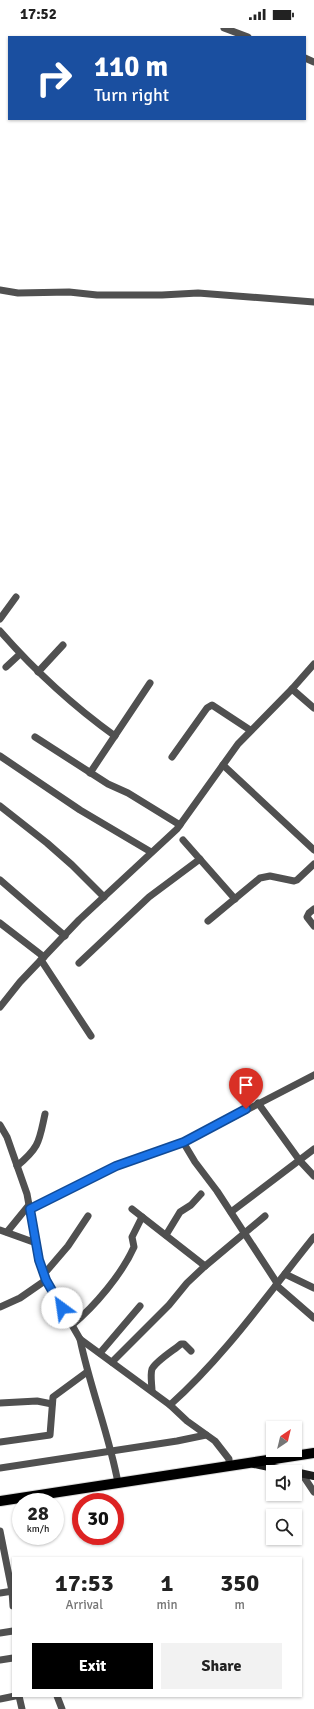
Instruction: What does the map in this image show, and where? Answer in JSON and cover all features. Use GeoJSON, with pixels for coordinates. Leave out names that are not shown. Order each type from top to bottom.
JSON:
{"type":"FeatureCollection","features":[{"type":"Feature","properties":{"kind":"main road"},"geometry":{"type":"LineString","coordinates":[[0,1501],[314,1453]]}},
{"type":"Feature","properties":{"kind":"main road"},"geometry":{"type":"LineString","coordinates":[[251,1463],[266,1466]]}},
{"type":"Feature","properties":{"kind":"main road"},"geometry":{"type":"LineString","coordinates":[[302,1474],[314,1476]]}},
{"type":"Feature","properties":{"kind":"street"},"geometry":{"type":"LineString","coordinates":[[224,28],[245,36]]}},
{"type":"Feature","properties":{"kind":"street"},"geometry":{"type":"LineString","coordinates":[[0,290],[18,293],[69,292],[97,295],[198,294],[314,302]]}},
{"type":"Feature","properties":{"kind":"street"},"geometry":{"type":"LineString","coordinates":[[0,619],[16,597]]}},
{"type":"Feature","properties":{"kind":"street"},"geometry":{"type":"LineString","coordinates":[[0,631],[20,654],[62,695],[115,736]]}},
{"type":"Feature","properties":{"kind":"street"},"geometry":{"type":"LineString","coordinates":[[38,672],[63,646]]}},
{"type":"Feature","properties":{"kind":"street"},"geometry":{"type":"LineString","coordinates":[[6,667],[20,654]]}},
{"type":"Feature","properties":{"kind":"street"},"geometry":{"type":"LineString","coordinates":[[1,1004],[42,958],[180,825],[250,730],[292,689],[314,664]]}},
{"type":"Feature","properties":{"kind":"street"},"geometry":{"type":"LineString","coordinates":[[90,773],[150,683]]}},
{"type":"Feature","properties":{"kind":"street"},"geometry":{"type":"LineString","coordinates":[[292,689],[314,708]]}},
{"type":"Feature","properties":{"kind":"street"},"geometry":{"type":"LineString","coordinates":[[172,757],[207,708],[212,705],[250,730]]}},
{"type":"Feature","properties":{"kind":"street"},"geometry":{"type":"LineString","coordinates":[[35,737],[108,784],[128,792],[180,825]]}},
{"type":"Feature","properties":{"kind":"street"},"geometry":{"type":"LineString","coordinates":[[0,756],[80,810],[151,852]]}},
{"type":"Feature","properties":{"kind":"street"},"geometry":{"type":"LineString","coordinates":[[223,765],[314,850]]}},
{"type":"Feature","properties":{"kind":"street"},"geometry":{"type":"LineString","coordinates":[[0,806],[52,848],[104,897]]}},
{"type":"Feature","properties":{"kind":"street"},"geometry":{"type":"LineString","coordinates":[[183,840],[236,899]]}},
{"type":"Feature","properties":{"kind":"street"},"geometry":{"type":"LineString","coordinates":[[79,963],[149,896],[200,858]]}},
{"type":"Feature","properties":{"kind":"street"},"geometry":{"type":"LineString","coordinates":[[208,921],[260,878],[270,876],[294,881],[314,864]]}},
{"type":"Feature","properties":{"kind":"street"},"geometry":{"type":"LineString","coordinates":[[0,880],[65,936]]}},
{"type":"Feature","properties":{"kind":"street"},"geometry":{"type":"LineString","coordinates":[[314,909],[307,917],[314,926]]}},
{"type":"Feature","properties":{"kind":"street"},"geometry":{"type":"LineString","coordinates":[[0,923],[42,958],[91,1036]]}},
{"type":"Feature","properties":{"kind":"street"},"geometry":{"type":"LineString","coordinates":[[36,1243],[3,1231],[30,1207],[116,1166],[183,1142],[314,1075]]}},
{"type":"Feature","properties":{"kind":"street"},"geometry":{"type":"LineString","coordinates":[[258,1103],[300,1161],[314,1176]]}},
{"type":"Feature","properties":{"kind":"street"},"geometry":{"type":"LineString","coordinates":[[17,1166],[34,1152],[45,1114]]}},
{"type":"Feature","properties":{"kind":"street"},"geometry":{"type":"LineString","coordinates":[[0,1125],[7,1137],[27,1194],[39,1260],[45,1277],[80,1339],[87,1372],[112,1451],[118,1483]]}},
{"type":"Feature","properties":{"kind":"street"},"geometry":{"type":"LineString","coordinates":[[183,1142],[195,1162],[232,1212],[277,1284],[314,1318]]}},
{"type":"Feature","properties":{"kind":"street"},"geometry":{"type":"LineString","coordinates":[[232,1212],[314,1149]]}},
{"type":"Feature","properties":{"kind":"street"},"geometry":{"type":"LineString","coordinates":[[166,1235],[180,1212],[191,1205],[201,1194]]}},
{"type":"Feature","properties":{"kind":"street"},"geometry":{"type":"LineString","coordinates":[[132,1209],[205,1266]]}},
{"type":"Feature","properties":{"kind":"street"},"geometry":{"type":"LineString","coordinates":[[0,1307],[20,1298],[45,1277],[88,1216]]}},
{"type":"Feature","properties":{"kind":"street"},"geometry":{"type":"LineString","coordinates":[[112,1362],[205,1266],[265,1216]]}},
{"type":"Feature","properties":{"kind":"street"},"geometry":{"type":"LineString","coordinates":[[72,1325],[85,1313],[118,1275],[134,1247],[132,1237],[142,1217]]}},
{"type":"Feature","properties":{"kind":"street"},"geometry":{"type":"LineString","coordinates":[[170,1405],[214,1362],[314,1238]]}},
{"type":"Feature","properties":{"kind":"street"},"geometry":{"type":"LineString","coordinates":[[285,1274],[314,1288]]}},
{"type":"Feature","properties":{"kind":"street"},"geometry":{"type":"LineString","coordinates":[[100,1353],[140,1306]]}},
{"type":"Feature","properties":{"kind":"street"},"geometry":{"type":"LineString","coordinates":[[80,1339],[152,1391],[187,1421],[215,1441],[229,1459],[229,1466]]}},
{"type":"Feature","properties":{"kind":"street"},"geometry":{"type":"LineString","coordinates":[[152,1391],[153,1369],[158,1363],[181,1344],[184,1344],[191,1351]]}},
{"type":"Feature","properties":{"kind":"street"},"geometry":{"type":"LineString","coordinates":[[0,1442],[50,1435],[52,1397],[87,1372]]}},
{"type":"Feature","properties":{"kind":"street"},"geometry":{"type":"LineString","coordinates":[[0,1403],[37,1401],[52,1404]]}},
{"type":"Feature","properties":{"kind":"street"},"geometry":{"type":"LineString","coordinates":[[0,1468],[177,1441],[206,1435]]}},
{"type":"Feature","properties":{"kind":"street"},"geometry":{"type":"LineString","coordinates":[[302,1479],[314,1492]]}},
{"type":"Feature","properties":{"kind":"street"},"geometry":{"type":"LineString","coordinates":[[0,1531],[12,1586]]}},
{"type":"Feature","properties":{"kind":"street"},"geometry":{"type":"LineString","coordinates":[[0,1593],[12,1591]]}},
{"type":"Feature","properties":{"kind":"street"},"geometry":{"type":"LineString","coordinates":[[0,1633],[12,1631]]}},
{"type":"Feature","properties":{"kind":"street"},"geometry":{"type":"LineString","coordinates":[[0,1660],[12,1658]]}},
{"type":"Feature","properties":{"kind":"street"},"geometry":{"type":"LineString","coordinates":[[0,1699],[12,1696]]}},
{"type":"Feature","properties":{"kind":"street"},"geometry":{"type":"LineString","coordinates":[[19,1697],[22,1709]]}},
{"type":"Feature","properties":{"kind":"street"},"geometry":{"type":"LineString","coordinates":[[57,1697],[62,1709]]}},
{"type":"Feature","properties":{"kind":"route"},"geometry":{"type":"LineString","coordinates":[[62,1308],[46,1280],[39,1260],[30,1209],[88,1181],[102,1172],[184,1142],[246,1109]]}}]}
